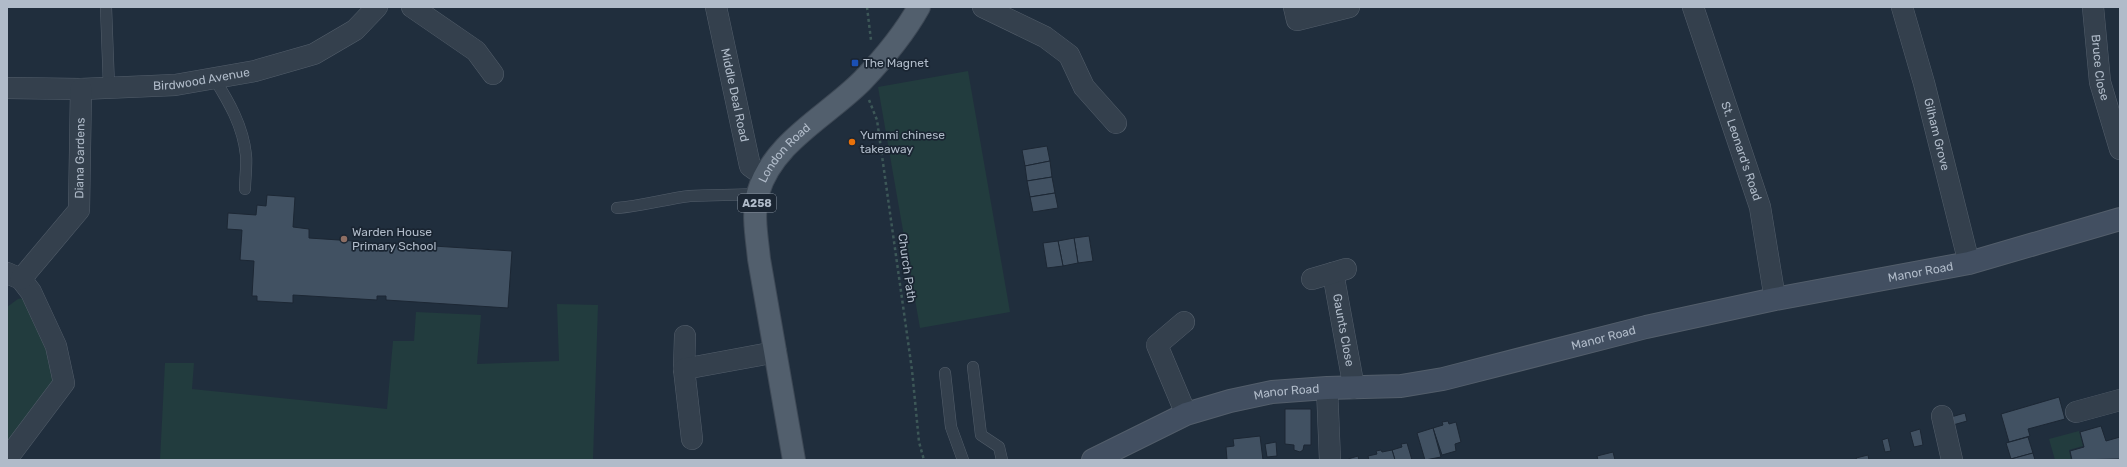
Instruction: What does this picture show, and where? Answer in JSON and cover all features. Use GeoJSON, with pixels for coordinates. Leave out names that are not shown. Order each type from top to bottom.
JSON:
{"type":"FeatureCollection","features":[{"type":"Feature","properties":{"kind":"main road","name":"London Road"},"geometry":{"type":"LineString","coordinates":[[794,460],[757,246],[755,226],[761,185],[775,158],[868,74],[909,25],[919,7]]}},
{"type":"Feature","properties":{"kind":"main road","name":"Manor Road"},"geometry":{"type":"LineString","coordinates":[[1093,460],[1186,414],[1230,401],[1272,392],[1327,388],[1401,386],[1443,379],[1646,327],[1775,299],[1969,263],[2120,219]]}},
{"type":"Feature","properties":{"kind":"street","name":"Birdwood Avenue"},"geometry":{"type":"LineString","coordinates":[[7,88],[81,89],[176,85],[255,70],[314,54],[355,30],[377,7]]}},
{"type":"Feature","properties":{"kind":"street"},"geometry":{"type":"LineString","coordinates":[[412,7],[476,51],[493,74]]}},
{"type":"Feature","properties":{"kind":"street","name":"Middle Deal Road"},"geometry":{"type":"LineString","coordinates":[[716,7],[750,166],[761,185]]}},
{"type":"Feature","properties":{"kind":"street"},"geometry":{"type":"LineString","coordinates":[[983,7],[1045,37],[1069,55],[1084,88],[1116,123]]}},
{"type":"Feature","properties":{"kind":"street"},"geometry":{"type":"LineString","coordinates":[[1294,7],[1297,20],[1349,7]]}},
{"type":"Feature","properties":{"kind":"street","name":"St. Leonard's Road"},"geometry":{"type":"LineString","coordinates":[[1692,7],[1760,207],[1775,299]]}},
{"type":"Feature","properties":{"kind":"street","name":"Gilham Grove"},"geometry":{"type":"LineString","coordinates":[[1902,7],[1924,83],[1969,263]]}},
{"type":"Feature","properties":{"kind":"street","name":"Bruce Close"},"geometry":{"type":"LineString","coordinates":[[2094,7],[2100,82],[2120,149]]}},
{"type":"Feature","properties":{"kind":"street","name":"Diana Gardens"},"geometry":{"type":"LineString","coordinates":[[7,454],[13,451],[64,383],[56,346],[31,292],[14,276],[78,210],[81,89]]}},
{"type":"Feature","properties":{"kind":"street","name":"Gaunts Close"},"geometry":{"type":"LineString","coordinates":[[1312,279],[1340,271],[1354,388]]}},
{"type":"Feature","properties":{"kind":"street"},"geometry":{"type":"LineString","coordinates":[[1184,322],[1151,346],[1186,414]]}},
{"type":"Feature","properties":{"kind":"street"},"geometry":{"type":"LineString","coordinates":[[686,336],[684,369],[692,439]]}},
{"type":"Feature","properties":{"kind":"street"},"geometry":{"type":"LineString","coordinates":[[684,369],[776,352]]}},
{"type":"Feature","properties":{"kind":"street"},"geometry":{"type":"LineString","coordinates":[[1327,388],[1330,460]]}},
{"type":"Feature","properties":{"kind":"street"},"geometry":{"type":"LineString","coordinates":[[2076,412],[2120,400]]}},
{"type":"Feature","properties":{"kind":"street"},"geometry":{"type":"LineString","coordinates":[[1942,416],[1952,460]]}},
{"type":"Feature","properties":{"kind":"lane"},"geometry":{"type":"LineString","coordinates":[[106,7],[109,88]]}},
{"type":"Feature","properties":{"kind":"lane"},"geometry":{"type":"LineString","coordinates":[[214,78],[233,110],[241,129],[246,155],[245,189]]}},
{"type":"Feature","properties":{"kind":"lane"},"geometry":{"type":"LineString","coordinates":[[617,208],[642,206],[690,196],[761,185]]}},
{"type":"Feature","properties":{"kind":"lane"},"geometry":{"type":"LineString","coordinates":[[973,367],[982,435],[999,447],[1002,460]]}},
{"type":"Feature","properties":{"kind":"lane"},"geometry":{"type":"LineString","coordinates":[[945,374],[951,427],[963,460]]}},
{"type":"Feature","properties":{"kind":"path","name":"Church Path"},"geometry":{"type":"LineString","coordinates":[[867,7],[868,74],[877,120],[912,370],[919,442],[924,460]]}},
{"type":"Feature","properties":{"kind":"green space"},"geometry":{"type":"Polygon","coordinates":[[[968,71],[1010,312],[920,328],[878,87],[968,71]]]}},
{"type":"Feature","properties":{"kind":"green space"},"geometry":{"type":"Polygon","coordinates":[[[28,297],[55,375],[53,386],[7,445],[7,307],[18,299],[28,297]]]}},
{"type":"Feature","properties":{"kind":"green space"},"geometry":{"type":"Polygon","coordinates":[[[557,304],[598,305],[593,460],[160,460],[165,363],[194,363],[192,389],[387,409],[393,341],[414,341],[416,312],[481,315],[477,364],[559,361],[557,304]]]}},
{"type":"Feature","properties":{"kind":"green space"},"geometry":{"type":"Polygon","coordinates":[[[2079,431],[2083,446],[2069,450],[2071,460],[2055,460],[2049,439],[2079,431]]]}},
{"type":"Feature","properties":{"kind":"building"},"geometry":{"type":"Polygon","coordinates":[[[1047,146],[1050,161],[1025,166],[1022,150],[1047,146]]]}},
{"type":"Feature","properties":{"kind":"building"},"geometry":{"type":"Polygon","coordinates":[[[1050,161],[1052,177],[1027,181],[1025,166],[1050,161]]]}},
{"type":"Feature","properties":{"kind":"building"},"geometry":{"type":"Polygon","coordinates":[[[1052,177],[1055,193],[1030,197],[1027,181],[1052,177]]]}},
{"type":"Feature","properties":{"kind":"building"},"geometry":{"type":"Polygon","coordinates":[[[1055,193],[1058,208],[1033,212],[1030,197],[1055,193]]]}},
{"type":"Feature","properties":{"kind":"building"},"geometry":{"type":"Polygon","coordinates":[[[267,195],[295,197],[293,227],[309,229],[309,238],[369,242],[369,249],[386,250],[386,243],[512,251],[508,308],[386,300],[386,296],[377,296],[377,300],[293,295],[293,303],[257,301],[257,296],[252,296],[254,261],[240,260],[242,230],[227,229],[228,213],[256,215],[257,205],[266,206],[267,195]]]}},
{"type":"Feature","properties":{"kind":"building"},"geometry":{"type":"Polygon","coordinates":[[[1089,236],[1093,261],[1078,263],[1074,238],[1089,236]]]}},
{"type":"Feature","properties":{"kind":"building"},"geometry":{"type":"Polygon","coordinates":[[[1074,238],[1078,263],[1063,266],[1058,241],[1074,238]]]}},
{"type":"Feature","properties":{"kind":"building"},"geometry":{"type":"Polygon","coordinates":[[[1058,241],[1063,266],[1047,268],[1043,243],[1058,241]]]}},
{"type":"Feature","properties":{"kind":"building"},"geometry":{"type":"Polygon","coordinates":[[[2059,397],[2065,419],[2028,429],[2030,436],[2009,442],[2001,414],[2059,397]]]}},
{"type":"Feature","properties":{"kind":"building"},"geometry":{"type":"Polygon","coordinates":[[[1285,409],[1311,409],[1311,445],[1304,445],[1303,450],[1300,452],[1294,450],[1294,445],[1285,444],[1285,409]]]}},
{"type":"Feature","properties":{"kind":"building"},"geometry":{"type":"Polygon","coordinates":[[[1965,413],[1967,421],[1953,425],[1951,417],[1965,413]]]}},
{"type":"Feature","properties":{"kind":"building"},"geometry":{"type":"Polygon","coordinates":[[[1448,421],[1449,424],[1456,422],[1461,442],[1455,444],[1456,451],[1442,455],[1433,428],[1443,425],[1442,422],[1448,421]]]}},
{"type":"Feature","properties":{"kind":"building"},"geometry":{"type":"Polygon","coordinates":[[[2101,426],[2106,441],[2120,437],[2120,459],[2072,460],[2070,451],[2084,447],[2080,432],[2101,426]]]}},
{"type":"Feature","properties":{"kind":"building"},"geometry":{"type":"Polygon","coordinates":[[[1433,428],[1441,457],[1425,460],[1417,433],[1433,428]]]}},
{"type":"Feature","properties":{"kind":"building"},"geometry":{"type":"Polygon","coordinates":[[[1920,429],[1923,445],[1914,447],[1910,432],[1920,429]]]}},
{"type":"Feature","properties":{"kind":"building"},"geometry":{"type":"Polygon","coordinates":[[[1260,436],[1263,460],[1227,460],[1226,447],[1234,446],[1233,439],[1260,436]]]}},
{"type":"Feature","properties":{"kind":"building"},"geometry":{"type":"Polygon","coordinates":[[[2028,437],[2033,453],[2011,459],[2006,443],[2028,437]]]}},
{"type":"Feature","properties":{"kind":"building"},"geometry":{"type":"Polygon","coordinates":[[[1888,438],[1891,451],[1885,452],[1882,440],[1888,438]]]}},
{"type":"Feature","properties":{"kind":"building"},"geometry":{"type":"Polygon","coordinates":[[[1276,442],[1277,456],[1267,457],[1265,444],[1276,442]]]}},
{"type":"Feature","properties":{"kind":"building"},"geometry":{"type":"Polygon","coordinates":[[[1407,443],[1412,460],[1395,460],[1392,450],[1402,447],[1401,444],[1407,443]]]}},
{"type":"Feature","properties":{"kind":"building"},"geometry":{"type":"Polygon","coordinates":[[[1381,450],[1382,452],[1392,450],[1395,460],[1369,460],[1368,456],[1377,454],[1376,451],[1381,450]]]}},
{"type":"Feature","properties":{"kind":"building"},"geometry":{"type":"Polygon","coordinates":[[[1613,452],[1615,460],[1598,460],[1597,456],[1613,452]]]}},
{"type":"Feature","properties":{"kind":"building"},"geometry":{"type":"Polygon","coordinates":[[[2033,453],[2035,460],[2011,460],[2011,459],[2033,453]]]}},
{"type":"Feature","properties":{"kind":"building"},"geometry":{"type":"Polygon","coordinates":[[[1868,455],[1869,460],[1857,460],[1856,458],[1868,455]]]}},
{"type":"Feature","properties":{"kind":"building"},"geometry":{"type":"Polygon","coordinates":[[[1358,456],[1359,460],[1348,460],[1348,459],[1358,456]]]}},
{"type":"Feature","properties":{"kind":"place","name":"The Magnet"},"geometry":{"type":"Point","coordinates":[855,63]}},
{"type":"Feature","properties":{"kind":"place","name":"Yummi chinese takeaway"},"geometry":{"type":"Point","coordinates":[852,142]}},
{"type":"Feature","properties":{"kind":"place","name":"Warden House Primary School"},"geometry":{"type":"Point","coordinates":[344,239]}}]}
